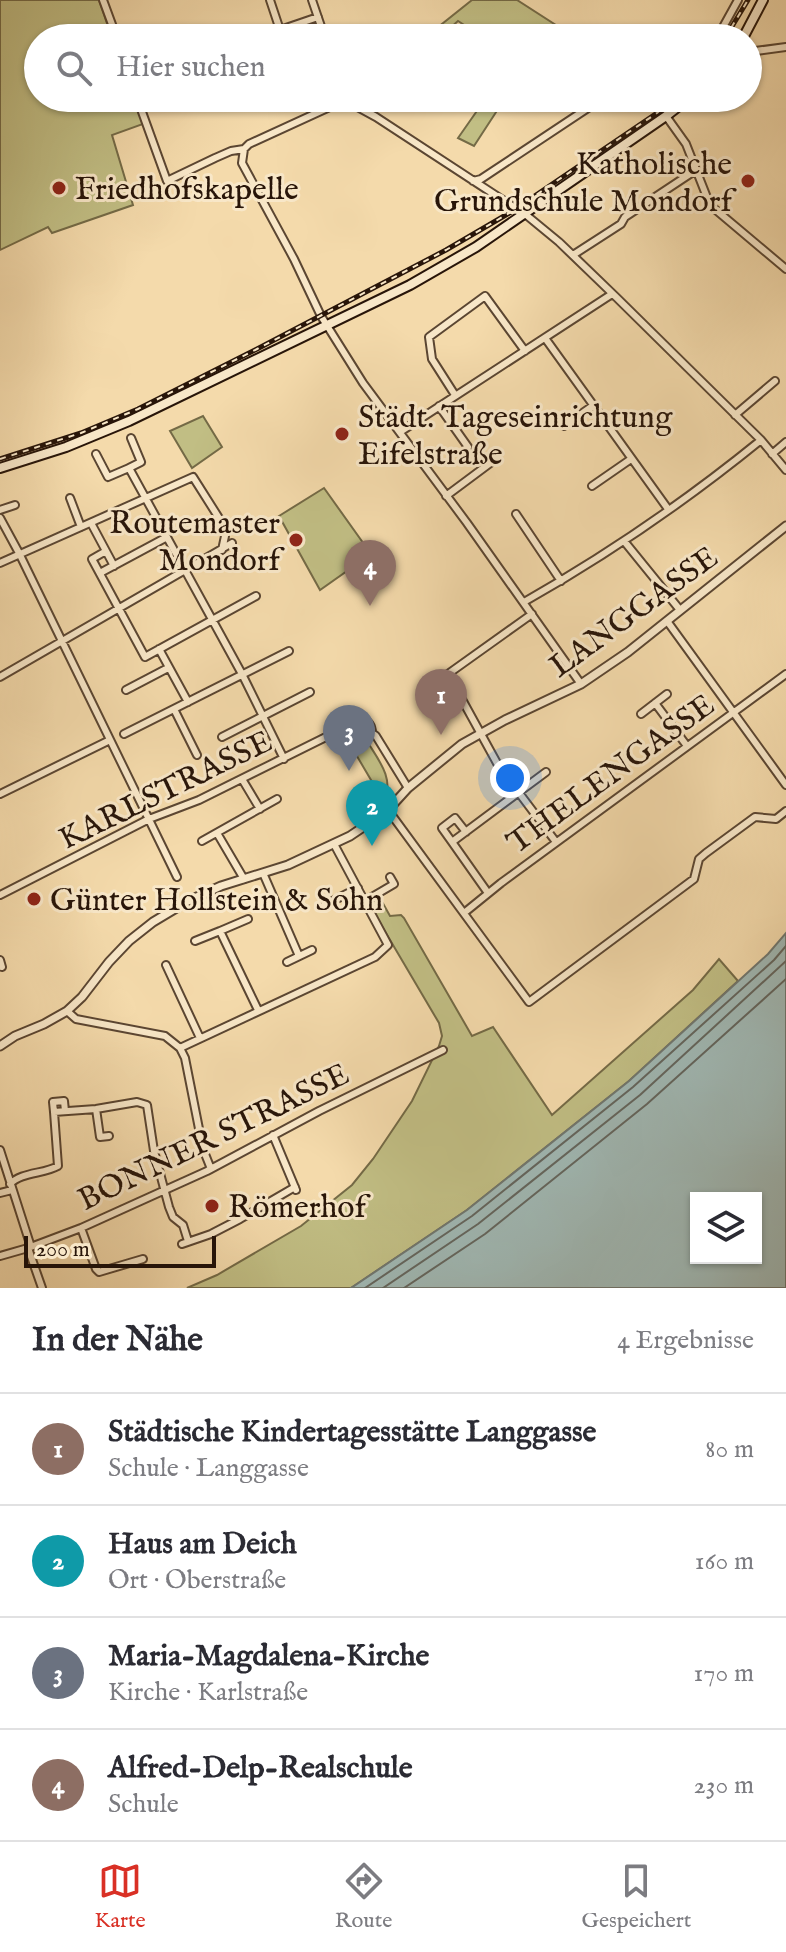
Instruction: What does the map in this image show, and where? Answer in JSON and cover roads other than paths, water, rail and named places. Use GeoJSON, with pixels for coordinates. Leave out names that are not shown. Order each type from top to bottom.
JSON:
{"type":"FeatureCollection","features":[{"type":"Feature","properties":{"kind":"main road"},"geometry":{"type":"LineString","coordinates":[[750,24],[763,0]]}},
{"type":"Feature","properties":{"kind":"main road"},"geometry":{"type":"LineString","coordinates":[[0,468],[66,447],[129,421],[437,271],[671,112]]}},
{"type":"Feature","properties":{"kind":"street"},"geometry":{"type":"LineString","coordinates":[[103,0],[112,24]]}},
{"type":"Feature","properties":{"kind":"street"},"geometry":{"type":"LineString","coordinates":[[270,0],[278,24]]}},
{"type":"Feature","properties":{"kind":"street"},"geometry":{"type":"LineString","coordinates":[[312,0],[320,24]]}},
{"type":"Feature","properties":{"kind":"street"},"geometry":{"type":"LineString","coordinates":[[725,24],[738,0]]}},
{"type":"Feature","properties":{"kind":"street"},"geometry":{"type":"LineString","coordinates":[[298,24],[318,17]]}},
{"type":"Feature","properties":{"kind":"street"},"geometry":{"type":"LineString","coordinates":[[762,51],[786,49]]}},
{"type":"Feature","properties":{"kind":"street"},"geometry":{"type":"LineString","coordinates":[[142,112],[167,181],[231,151],[244,149],[317,112]]}},
{"type":"Feature","properties":{"kind":"street"},"geometry":{"type":"LineString","coordinates":[[367,112],[512,206]]}},
{"type":"Feature","properties":{"kind":"street"},"geometry":{"type":"LineString","coordinates":[[473,181],[481,179],[582,112]]}},
{"type":"Feature","properties":{"kind":"street"},"geometry":{"type":"LineString","coordinates":[[666,116],[686,144],[710,205],[786,269]]}},
{"type":"Feature","properties":{"kind":"street"},"geometry":{"type":"LineString","coordinates":[[244,149],[242,163],[326,326],[363,383],[581,684]]}},
{"type":"Feature","properties":{"kind":"street"},"geometry":{"type":"LineString","coordinates":[[573,255],[696,170]]}},
{"type":"Feature","properties":{"kind":"street"},"geometry":{"type":"LineString","coordinates":[[525,214],[573,255],[761,440],[786,470]]}},
{"type":"Feature","properties":{"kind":"street"},"geometry":{"type":"LineString","coordinates":[[400,432],[612,294]]}},
{"type":"Feature","properties":{"kind":"street"},"geometry":{"type":"LineString","coordinates":[[455,395],[432,359],[429,337],[485,296],[525,351]]}},
{"type":"Feature","properties":{"kind":"street"},"geometry":{"type":"LineString","coordinates":[[545,338],[668,509]]}},
{"type":"Feature","properties":{"kind":"street"},"geometry":{"type":"LineString","coordinates":[[735,415],[775,381]]}},
{"type":"Feature","properties":{"kind":"street"},"geometry":{"type":"LineString","coordinates":[[564,426],[594,405]]}},
{"type":"Feature","properties":{"kind":"street"},"geometry":{"type":"LineString","coordinates":[[439,406],[468,447]]}},
{"type":"Feature","properties":{"kind":"street"},"geometry":{"type":"LineString","coordinates":[[96,454],[108,477],[129,468],[141,462],[131,438]]}},
{"type":"Feature","properties":{"kind":"street"},"geometry":{"type":"LineString","coordinates":[[524,602],[624,541],[715,478],[761,440]]}},
{"type":"Feature","properties":{"kind":"street"},"geometry":{"type":"LineString","coordinates":[[772,454],[786,442]]}},
{"type":"Feature","properties":{"kind":"street"},"geometry":{"type":"LineString","coordinates":[[446,496],[497,458]]}},
{"type":"Feature","properties":{"kind":"street"},"geometry":{"type":"LineString","coordinates":[[592,486],[631,459]]}},
{"type":"Feature","properties":{"kind":"street"},"geometry":{"type":"LineString","coordinates":[[129,468],[242,674],[284,759]]}},
{"type":"Feature","properties":{"kind":"street"},"geometry":{"type":"LineString","coordinates":[[0,563],[193,477],[224,526],[222,550]]}},
{"type":"Feature","properties":{"kind":"street"},"geometry":{"type":"LineString","coordinates":[[70,498],[81,527]]}},
{"type":"Feature","properties":{"kind":"street"},"geometry":{"type":"LineString","coordinates":[[0,510],[15,505]]}},
{"type":"Feature","properties":{"kind":"street"},"geometry":{"type":"LineString","coordinates":[[516,514],[561,581]]}},
{"type":"Feature","properties":{"kind":"street"},"geometry":{"type":"LineString","coordinates":[[0,518],[177,877]]}},
{"type":"Feature","properties":{"kind":"street"},"geometry":{"type":"LineString","coordinates":[[91,523],[114,566]]}},
{"type":"Feature","properties":{"kind":"street","name":"LANGGASSE"},"geometry":{"type":"LineString","coordinates":[[67,1011],[129,941],[153,922],[188,901],[221,886],[288,865],[376,820],[408,788],[462,744],[581,684],[628,652],[786,526]]}},
{"type":"Feature","properties":{"kind":"street"},"geometry":{"type":"LineString","coordinates":[[100,573],[167,537]]}},
{"type":"Feature","properties":{"kind":"street"},"geometry":{"type":"LineString","coordinates":[[624,541],[680,610]]}},
{"type":"Feature","properties":{"kind":"street"},"geometry":{"type":"LineString","coordinates":[[0,677],[232,543]]}},
{"type":"Feature","properties":{"kind":"street"},"geometry":{"type":"LineString","coordinates":[[106,551],[92,559],[154,675]]}},
{"type":"Feature","properties":{"kind":"street"},"geometry":{"type":"LineString","coordinates":[[145,657],[256,596]]}},
{"type":"Feature","properties":{"kind":"street"},"geometry":{"type":"LineString","coordinates":[[532,614],[448,674],[498,765],[556,842]]}},
{"type":"Feature","properties":{"kind":"street"},"geometry":{"type":"LineString","coordinates":[[667,621],[786,785]]}},
{"type":"Feature","properties":{"kind":"street"},"geometry":{"type":"LineString","coordinates":[[159,649],[188,702]]}},
{"type":"Feature","properties":{"kind":"street"},"geometry":{"type":"LineString","coordinates":[[124,734],[289,651]]}},
{"type":"Feature","properties":{"kind":"street"},"geometry":{"type":"LineString","coordinates":[[126,690],[168,668]]}},
{"type":"Feature","properties":{"kind":"street","name":"THELENGASSE"},"geometry":{"type":"LineString","coordinates":[[464,913],[786,674]]}},
{"type":"Feature","properties":{"kind":"street"},"geometry":{"type":"LineString","coordinates":[[222,737],[310,692]]}},
{"type":"Feature","properties":{"kind":"street"},"geometry":{"type":"LineString","coordinates":[[641,714],[667,694]]}},
{"type":"Feature","properties":{"kind":"street"},"geometry":{"type":"LineString","coordinates":[[655,703],[687,746]]}},
{"type":"Feature","properties":{"kind":"street"},"geometry":{"type":"LineString","coordinates":[[174,709],[197,755]]}},
{"type":"Feature","properties":{"kind":"street"},"geometry":{"type":"LineString","coordinates":[[372,733],[367,739],[359,740],[353,736],[351,728],[355,721],[364,719],[371,725],[372,733],[408,788]]}},
{"type":"Feature","properties":{"kind":"street","name":"KARLSTRASSE"},"geometry":{"type":"LineString","coordinates":[[0,895],[149,819],[199,800],[340,730],[351,728]]}},
{"type":"Feature","properties":{"kind":"street"},"geometry":{"type":"LineString","coordinates":[[0,794],[110,740]]}},
{"type":"Feature","properties":{"kind":"street"},"geometry":{"type":"LineString","coordinates":[[452,842],[546,772]]}},
{"type":"Feature","properties":{"kind":"street"},"geometry":{"type":"LineString","coordinates":[[242,779],[260,809]]}},
{"type":"Feature","properties":{"kind":"street"},"geometry":{"type":"LineString","coordinates":[[202,841],[277,799]]}},
{"type":"Feature","properties":{"kind":"street"},"geometry":{"type":"LineString","coordinates":[[388,810],[529,1002],[694,879],[699,859],[706,853],[755,817],[776,819],[786,811]]}},
{"type":"Feature","properties":{"kind":"street"},"geometry":{"type":"LineString","coordinates":[[466,832],[455,818],[442,828],[488,893]]}},
{"type":"Feature","properties":{"kind":"street"},"geometry":{"type":"LineString","coordinates":[[217,833],[244,879]]}},
{"type":"Feature","properties":{"kind":"street"},"geometry":{"type":"LineString","coordinates":[[180,1048],[375,957],[388,945],[334,844]]}},
{"type":"Feature","properties":{"kind":"street"},"geometry":{"type":"LineString","coordinates":[[263,873],[299,956]]}},
{"type":"Feature","properties":{"kind":"street"},"geometry":{"type":"LineString","coordinates":[[365,901],[394,884],[390,877]]}},
{"type":"Feature","properties":{"kind":"street"},"geometry":{"type":"LineString","coordinates":[[321,907],[358,888]]}},
{"type":"Feature","properties":{"kind":"street"},"geometry":{"type":"LineString","coordinates":[[195,941],[248,919]]}},
{"type":"Feature","properties":{"kind":"street"},"geometry":{"type":"LineString","coordinates":[[220,931],[258,1010]]}},
{"type":"Feature","properties":{"kind":"street"},"geometry":{"type":"LineString","coordinates":[[287,962],[312,950]]}},
{"type":"Feature","properties":{"kind":"street"},"geometry":{"type":"LineString","coordinates":[[166,965],[200,1038]]}},
{"type":"Feature","properties":{"kind":"street"},"geometry":{"type":"LineString","coordinates":[[0,1046],[67,1011],[76,1019],[165,1036],[180,1048],[185,1058],[203,1149],[211,1169]]}},
{"type":"Feature","properties":{"kind":"street","name":"BONNER STRASSE"},"geometry":{"type":"LineString","coordinates":[[0,1256],[81,1228],[165,1191],[443,1050]]}},
{"type":"Feature","properties":{"kind":"street"},"geometry":{"type":"LineString","coordinates":[[0,1193],[11,1187],[16,1179],[58,1166],[54,1112],[137,1102],[147,1105],[154,1151],[165,1191],[173,1217],[183,1225],[185,1243],[211,1234],[295,1188],[273,1135]]}},
{"type":"Feature","properties":{"kind":"street"},"geometry":{"type":"LineString","coordinates":[[96,1109],[100,1137],[109,1136]]}},
{"type":"Feature","properties":{"kind":"street"},"geometry":{"type":"LineString","coordinates":[[0,1150],[42,1288]]}},
{"type":"Feature","properties":{"kind":"street"},"geometry":{"type":"LineString","coordinates":[[81,1228],[99,1272],[143,1259]]}},
{"type":"Feature","properties":{"kind":"water"},"geometry":{"type":"Polygon","coordinates":[[[786,933],[786,1288],[351,1288],[467,1210],[629,1081],[768,954],[786,933]]]}},
{"type":"Feature","properties":{"kind":"railway"},"geometry":{"type":"LineString","coordinates":[[733,24],[748,0]]}},
{"type":"Feature","properties":{"kind":"railway"},"geometry":{"type":"LineString","coordinates":[[0,459],[81,433],[138,409],[446,250],[511,212],[658,112]]}},
{"type":"Feature","properties":{"kind":"place","name":"Katholische Grundschule Mondorf"},"geometry":{"type":"Point","coordinates":[748,181]}},
{"type":"Feature","properties":{"kind":"place","name":"Friedhofskapelle"},"geometry":{"type":"Point","coordinates":[59,188]}},
{"type":"Feature","properties":{"kind":"place","name":"Städt. Tageseinrichtung Eifelstraße"},"geometry":{"type":"Point","coordinates":[342,434]}},
{"type":"Feature","properties":{"kind":"place","name":"Routemaster Mondorf"},"geometry":{"type":"Point","coordinates":[296,540]}},
{"type":"Feature","properties":{"kind":"place","name":"Alfred-Delp-Realschule"},"geometry":{"type":"Point","coordinates":[370,606]}},
{"type":"Feature","properties":{"kind":"place","name":"Städtische Kindertagesstätte Langgasse"},"geometry":{"type":"Point","coordinates":[441,735]}},
{"type":"Feature","properties":{"kind":"place","name":"Maria-Magdalena-Kirche"},"geometry":{"type":"Point","coordinates":[349,771]}},
{"type":"Feature","properties":{"kind":"place","name":"Haus am Deich"},"geometry":{"type":"Point","coordinates":[372,846]}},
{"type":"Feature","properties":{"kind":"place","name":"Günter Hollstein & Sohn"},"geometry":{"type":"Point","coordinates":[34,899]}},
{"type":"Feature","properties":{"kind":"place","name":"Römerhof"},"geometry":{"type":"Point","coordinates":[212,1206]}}]}
